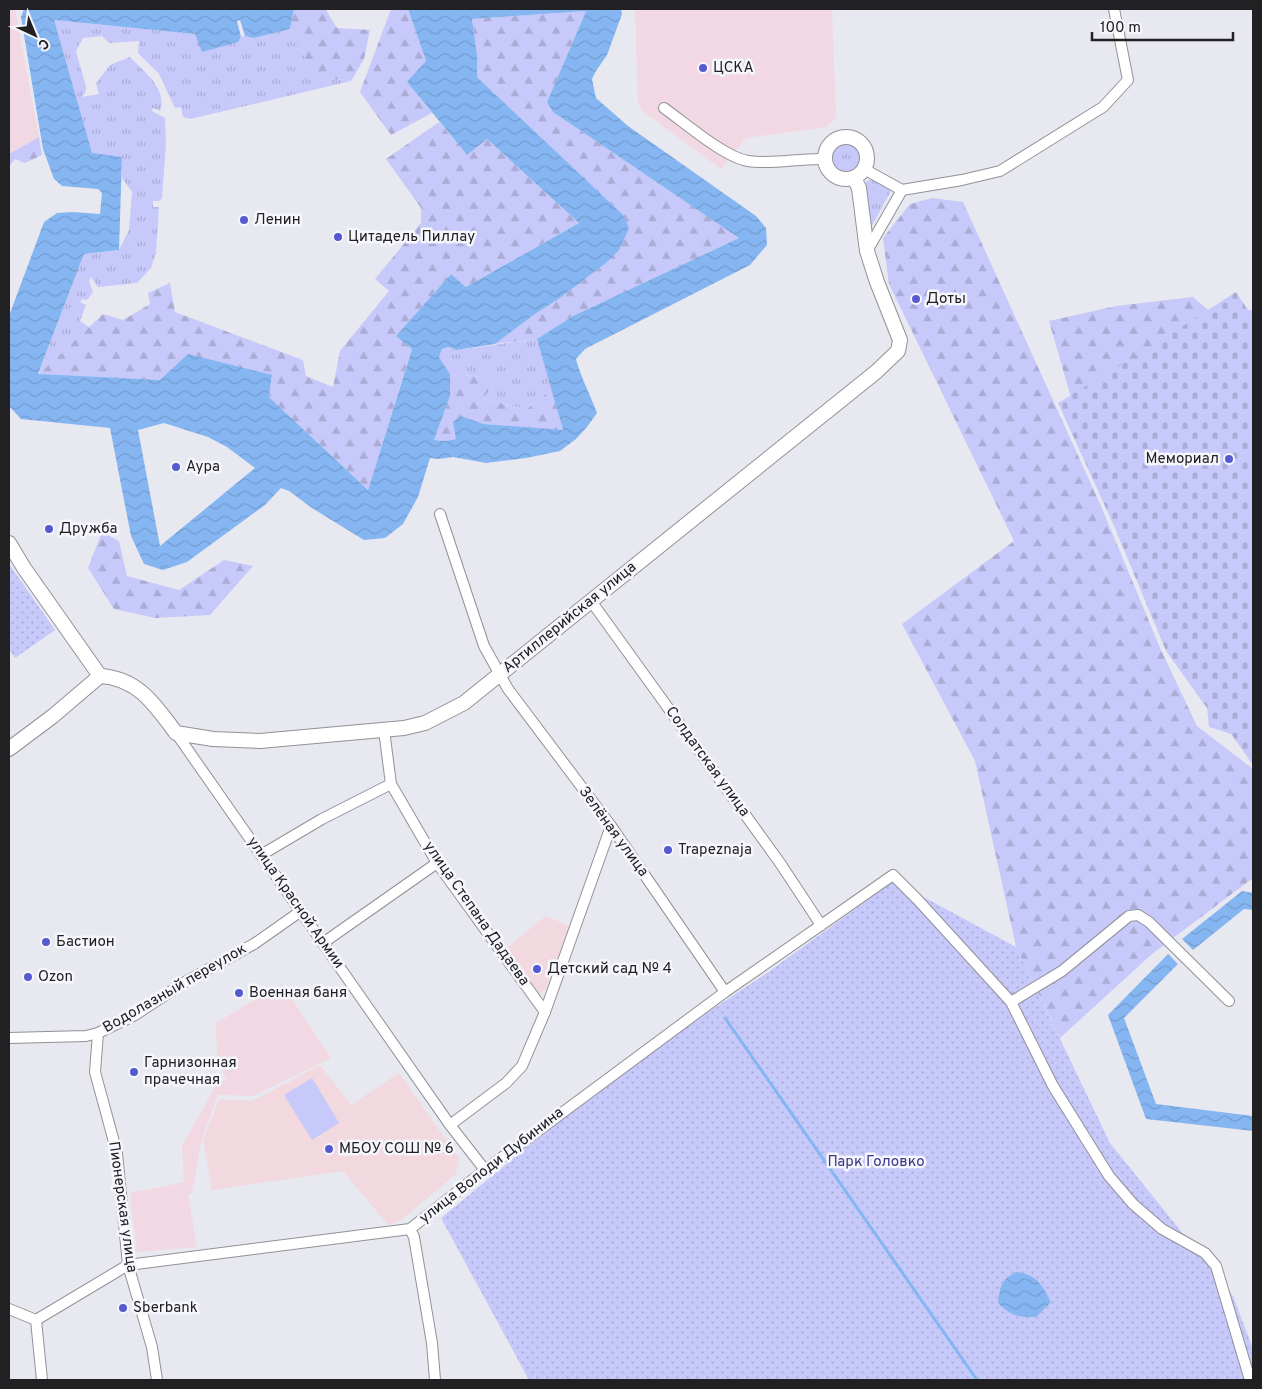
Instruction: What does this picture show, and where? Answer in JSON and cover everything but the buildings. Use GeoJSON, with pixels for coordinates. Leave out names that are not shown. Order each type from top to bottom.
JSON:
{"type":"FeatureCollection","features":[{"type":"Feature","properties":{"kind":"street"},"geometry":{"type":"LineString","coordinates":[[859,173],[902,190],[962,180],[1000,171],[1103,107],[1128,80],[1114,9]]}},
{"type":"Feature","properties":{"kind":"street"},"geometry":{"type":"LineString","coordinates":[[664,108],[727,153],[740,159],[754,162],[824,159]]}},
{"type":"Feature","properties":{"kind":"street"},"geometry":{"type":"LineString","coordinates":[[843,137],[851,137],[858,140],[864,146],[867,154],[867,162],[859,173],[846,180],[831,174],[826,167],[824,159],[825,151],[829,144],[835,139],[843,137]]}},
{"type":"Feature","properties":{"kind":"street","name":"Артиллерийская улица"},"geometry":{"type":"LineString","coordinates":[[176,734],[212,739],[260,741],[404,728],[425,723],[437,717],[464,703],[876,372],[898,351],[900,340],[867,251],[859,188],[859,173]]}},
{"type":"Feature","properties":{"kind":"street"},"geometry":{"type":"LineString","coordinates":[[867,251],[902,190]]}},
{"type":"Feature","properties":{"kind":"street","name":"Зелёная улица"},"geometry":{"type":"LineString","coordinates":[[440,514],[484,646],[508,689],[611,826],[725,992]]}},
{"type":"Feature","properties":{"kind":"street"},"geometry":{"type":"LineString","coordinates":[[9,543],[24,568],[100,676]]}},
{"type":"Feature","properties":{"kind":"street","name":"Солдатская улица"},"geometry":{"type":"LineString","coordinates":[[591,601],[780,863],[821,925]]}},
{"type":"Feature","properties":{"kind":"street"},"geometry":{"type":"LineString","coordinates":[[9,749],[78,696],[100,676],[112,677],[137,688],[159,711],[176,734]]}},
{"type":"Feature","properties":{"kind":"street","name":"улица Степана Дадаева"},"geometry":{"type":"LineString","coordinates":[[384,730],[391,784],[437,863],[545,1012]]}},
{"type":"Feature","properties":{"kind":"street","name":"улица Красной Армии"},"geometry":{"type":"LineString","coordinates":[[176,734],[450,1124],[485,1170]]}},
{"type":"Feature","properties":{"kind":"street"},"geometry":{"type":"LineString","coordinates":[[261,855],[322,819],[391,784]]}},
{"type":"Feature","properties":{"kind":"street"},"geometry":{"type":"LineString","coordinates":[[450,1124],[506,1083],[522,1066],[545,1012],[611,826]]}},
{"type":"Feature","properties":{"kind":"street"},"geometry":{"type":"LineString","coordinates":[[323,943],[437,863]]}},
{"type":"Feature","properties":{"kind":"street","name":"улица Володи Дубинина"},"geometry":{"type":"LineString","coordinates":[[36,1320],[128,1265],[410,1230],[485,1170],[725,992],[893,875],[1011,1002]]}},
{"type":"Feature","properties":{"kind":"street","name":"Водолазный переулок"},"geometry":{"type":"LineString","coordinates":[[9,1038],[86,1036],[98,1033],[135,1015],[185,982],[254,944],[301,911]]}},
{"type":"Feature","properties":{"kind":"street"},"geometry":{"type":"LineString","coordinates":[[1229,1001],[1149,922],[1138,914],[1129,916],[1062,971],[1011,1002],[1053,1086],[1109,1176],[1133,1204],[1162,1229],[1205,1252],[1216,1266],[1250,1380]]}},
{"type":"Feature","properties":{"kind":"street","name":"Пионерская улица"},"geometry":{"type":"LineString","coordinates":[[98,1033],[95,1072],[117,1153],[128,1265],[152,1347],[157,1380]]}},
{"type":"Feature","properties":{"kind":"street"},"geometry":{"type":"LineString","coordinates":[[410,1230],[414,1237],[429,1323],[435,1380]]}},
{"type":"Feature","properties":{"kind":"street"},"geometry":{"type":"LineString","coordinates":[[9,1308],[36,1320],[42,1380]]}},
{"type":"Feature","properties":{"kind":"shaded area"},"geometry":{"type":"Polygon","coordinates":[[[9,9],[15,9],[39,137],[9,154],[9,9]]]}},
{"type":"Feature","properties":{"kind":"shaded area"},"geometry":{"type":"Polygon","coordinates":[[[635,9],[832,9],[836,117],[827,127],[746,138],[721,169],[642,111],[638,102],[635,9]]]}},
{"type":"Feature","properties":{"kind":"shaded area","name":"Детский сад № 4"},"geometry":{"type":"Polygon","coordinates":[[[546,916],[570,926],[545,990],[540,994],[534,990],[506,948],[546,916]]]}},
{"type":"Feature","properties":{"kind":"shaded area"},"geometry":{"type":"Polygon","coordinates":[[[282,984],[331,1058],[253,1096],[218,1095],[201,1142],[192,1193],[188,1194],[197,1247],[137,1252],[130,1193],[184,1182],[182,1145],[216,1086],[226,1079],[217,1056],[216,1023],[282,984]]]}},
{"type":"Feature","properties":{"kind":"shaded area","name":"МБОУ СОШ № 6"},"geometry":{"type":"Polygon","coordinates":[[[320,1065],[351,1105],[399,1073],[459,1158],[456,1174],[401,1220],[388,1225],[343,1171],[212,1190],[203,1140],[219,1099],[252,1101],[320,1065]]]}},
{"type":"Feature","properties":{"kind":"green space"},"geometry":{"type":"Polygon","coordinates":[[[294,9],[337,9],[326,10],[337,28],[370,30],[364,59],[351,81],[314,76],[290,29],[294,9]]]}},
{"type":"Feature","properties":{"kind":"green space"},"geometry":{"type":"Polygon","coordinates":[[[391,9],[408,9],[426,61],[408,83],[432,113],[391,135],[360,92],[391,9]]]}},
{"type":"Feature","properties":{"kind":"green space"},"geometry":{"type":"Polygon","coordinates":[[[586,11],[547,102],[553,112],[739,238],[573,316],[537,339],[495,344],[606,263],[622,215],[477,77],[477,55],[472,19],[586,11]]]}},
{"type":"Feature","properties":{"kind":"green space"},"geometry":{"type":"Polygon","coordinates":[[[53,20],[196,34],[238,42],[241,37],[245,36],[254,38],[290,29],[314,76],[351,81],[190,119],[183,117],[181,107],[175,108],[159,74],[138,53],[139,41],[109,43],[102,36],[83,38],[76,51],[86,87],[82,97],[99,94],[96,83],[110,65],[130,57],[153,81],[161,95],[160,111],[153,108],[152,111],[165,118],[166,143],[162,198],[159,201],[153,201],[153,207],[159,207],[156,253],[151,268],[137,283],[98,287],[91,277],[89,281],[93,292],[87,300],[82,299],[80,302],[86,305],[80,321],[89,327],[38,375],[84,254],[119,250],[129,230],[132,192],[122,178],[122,157],[92,154],[53,20]]]}},
{"type":"Feature","properties":{"kind":"green space"},"geometry":{"type":"Polygon","coordinates":[[[439,122],[467,155],[487,139],[579,223],[466,287],[451,274],[396,336],[412,348],[368,490],[269,397],[272,376],[160,380],[38,375],[103,314],[123,320],[150,304],[148,293],[170,283],[175,312],[303,360],[306,376],[333,387],[340,351],[389,291],[375,279],[421,223],[421,208],[386,159],[439,122]]]}},
{"type":"Feature","properties":{"kind":"green space"},"geometry":{"type":"Polygon","coordinates":[[[39,137],[42,155],[25,163],[15,159],[9,167],[9,154],[39,137]]]}},
{"type":"Feature","properties":{"kind":"green space"},"geometry":{"type":"Polygon","coordinates":[[[845,141],[852,142],[857,146],[861,151],[861,165],[857,170],[852,174],[845,175],[838,174],[833,170],[829,165],[828,158],[829,151],[833,146],[838,142],[845,141]]]}},
{"type":"Feature","properties":{"kind":"green space"},"geometry":{"type":"Polygon","coordinates":[[[873,179],[892,189],[869,231],[864,185],[867,181],[873,179]]]}},
{"type":"Feature","properties":{"kind":"green space"},"geometry":{"type":"Polygon","coordinates":[[[932,198],[963,202],[1101,506],[1161,650],[1197,726],[1253,769],[1253,878],[1152,954],[1060,1038],[1016,947],[975,761],[902,624],[1014,541],[889,284],[883,238],[910,204],[932,198]]]}},
{"type":"Feature","properties":{"kind":"green space"},"geometry":{"type":"Polygon","coordinates":[[[1236,292],[1248,310],[1253,310],[1253,765],[1231,734],[1209,727],[1207,708],[1166,651],[1114,526],[1058,403],[1138,355],[1236,292]]]}},
{"type":"Feature","properties":{"kind":"green space"},"geometry":{"type":"Polygon","coordinates":[[[1193,297],[1249,345],[1074,408],[1049,321],[1116,306],[1193,297]]]}},
{"type":"Feature","properties":{"kind":"green space"},"geometry":{"type":"Polygon","coordinates":[[[537,339],[552,389],[527,409],[483,399],[498,378],[450,374],[439,357],[442,349],[449,347],[456,350],[537,339]]]}},
{"type":"Feature","properties":{"kind":"green space"},"geometry":{"type":"Polygon","coordinates":[[[450,374],[498,378],[483,399],[527,409],[552,389],[563,431],[484,424],[461,416],[457,439],[446,441],[434,440],[450,396],[450,374]]]}},
{"type":"Feature","properties":{"kind":"green space"},"geometry":{"type":"Polygon","coordinates":[[[102,532],[119,541],[127,576],[179,590],[224,560],[253,566],[210,615],[155,618],[114,609],[88,568],[102,532]]]}},
{"type":"Feature","properties":{"kind":"green space"},"geometry":{"type":"Polygon","coordinates":[[[9,564],[55,630],[15,658],[9,649],[9,564]]]}},
{"type":"Feature","properties":{"kind":"green space","name":"Парк Головко"},"geometry":{"type":"Polygon","coordinates":[[[894,881],[1016,947],[1110,1143],[1233,1296],[1253,1349],[1253,1380],[529,1380],[441,1218],[622,1069],[767,973],[894,881]]]}},
{"type":"Feature","properties":{"kind":"green space"},"geometry":{"type":"Polygon","coordinates":[[[312,1078],[339,1123],[312,1140],[284,1095],[312,1078]]]}},
{"type":"Feature","properties":{"kind":"water"},"geometry":{"type":"Polygon","coordinates":[[[24,9],[294,9],[290,29],[254,38],[245,36],[240,20],[237,21],[241,37],[238,42],[202,52],[195,34],[54,20],[92,153],[122,157],[119,250],[84,254],[38,374],[160,380],[188,354],[272,375],[269,397],[368,490],[412,349],[396,336],[451,274],[466,287],[579,223],[487,139],[467,155],[407,82],[426,61],[408,9],[621,9],[622,14],[607,55],[592,79],[596,98],[628,126],[756,216],[766,228],[767,245],[750,265],[585,349],[576,359],[597,413],[576,439],[560,451],[486,463],[453,457],[430,458],[418,497],[403,524],[385,538],[364,540],[312,508],[289,491],[281,488],[265,505],[187,562],[163,570],[144,564],[131,536],[110,428],[21,419],[9,406],[9,316],[44,222],[57,213],[100,214],[102,193],[98,189],[62,186],[54,179],[43,149],[21,17],[24,9]],[[586,11],[472,19],[477,55],[477,77],[623,215],[629,228],[619,250],[606,263],[495,344],[456,350],[449,347],[442,349],[439,357],[450,374],[450,396],[434,440],[446,441],[456,439],[453,422],[461,416],[484,424],[563,430],[537,339],[573,316],[739,238],[553,112],[547,102],[586,11]],[[164,423],[138,430],[160,546],[255,468],[227,447],[208,437],[164,423]]]}},
{"type":"Feature","properties":{"kind":"water"},"geometry":{"type":"Polygon","coordinates":[[[1242,891],[1253,893],[1253,910],[1244,909],[1193,950],[1182,939],[1242,891]]]}},
{"type":"Feature","properties":{"kind":"water"},"geometry":{"type":"Polygon","coordinates":[[[1168,954],[1178,964],[1124,1018],[1156,1104],[1253,1116],[1253,1131],[1146,1119],[1108,1015],[1168,954]]]}},
{"type":"Feature","properties":{"kind":"water"},"geometry":{"type":"Polygon","coordinates":[[[1016,1272],[1029,1275],[1038,1281],[1051,1302],[1036,1317],[1015,1315],[998,1303],[1002,1284],[1016,1272]]]}},
{"type":"Feature","properties":{"kind":"waterway"},"geometry":{"type":"LineString","coordinates":[[725,1018],[977,1380]]}},
{"type":"Feature","properties":{"kind":"place","name":"ЦСКА"},"geometry":{"type":"Point","coordinates":[703,68]}},
{"type":"Feature","properties":{"kind":"place","name":"Ленин"},"geometry":{"type":"Point","coordinates":[244,220]}},
{"type":"Feature","properties":{"kind":"place","name":"Цитадель Пиллау"},"geometry":{"type":"Point","coordinates":[338,237]}},
{"type":"Feature","properties":{"kind":"place","name":"Доты"},"geometry":{"type":"Point","coordinates":[916,299]}},
{"type":"Feature","properties":{"kind":"place","name":"Мемориал"},"geometry":{"type":"Point","coordinates":[1229,459]}},
{"type":"Feature","properties":{"kind":"place","name":"Аура"},"geometry":{"type":"Point","coordinates":[176,467]}},
{"type":"Feature","properties":{"kind":"place","name":"Дружба"},"geometry":{"type":"Point","coordinates":[49,529]}},
{"type":"Feature","properties":{"kind":"place","name":"Trapeznaja"},"geometry":{"type":"Point","coordinates":[668,850]}},
{"type":"Feature","properties":{"kind":"place","name":"Бастион"},"geometry":{"type":"Point","coordinates":[46,942]}},
{"type":"Feature","properties":{"kind":"place","name":"Детский сад № 4"},"geometry":{"type":"Point","coordinates":[537,969]}},
{"type":"Feature","properties":{"kind":"place","name":"Ozon"},"geometry":{"type":"Point","coordinates":[28,977]}},
{"type":"Feature","properties":{"kind":"place","name":"Военная баня"},"geometry":{"type":"Point","coordinates":[239,993]}},
{"type":"Feature","properties":{"kind":"place","name":"Гарнизонная прачечная"},"geometry":{"type":"Point","coordinates":[134,1072]}},
{"type":"Feature","properties":{"kind":"place","name":"МБОУ СОШ № 6"},"geometry":{"type":"Point","coordinates":[329,1149]}},
{"type":"Feature","properties":{"kind":"place","name":"Sberbank"},"geometry":{"type":"Point","coordinates":[123,1308]}}]}
